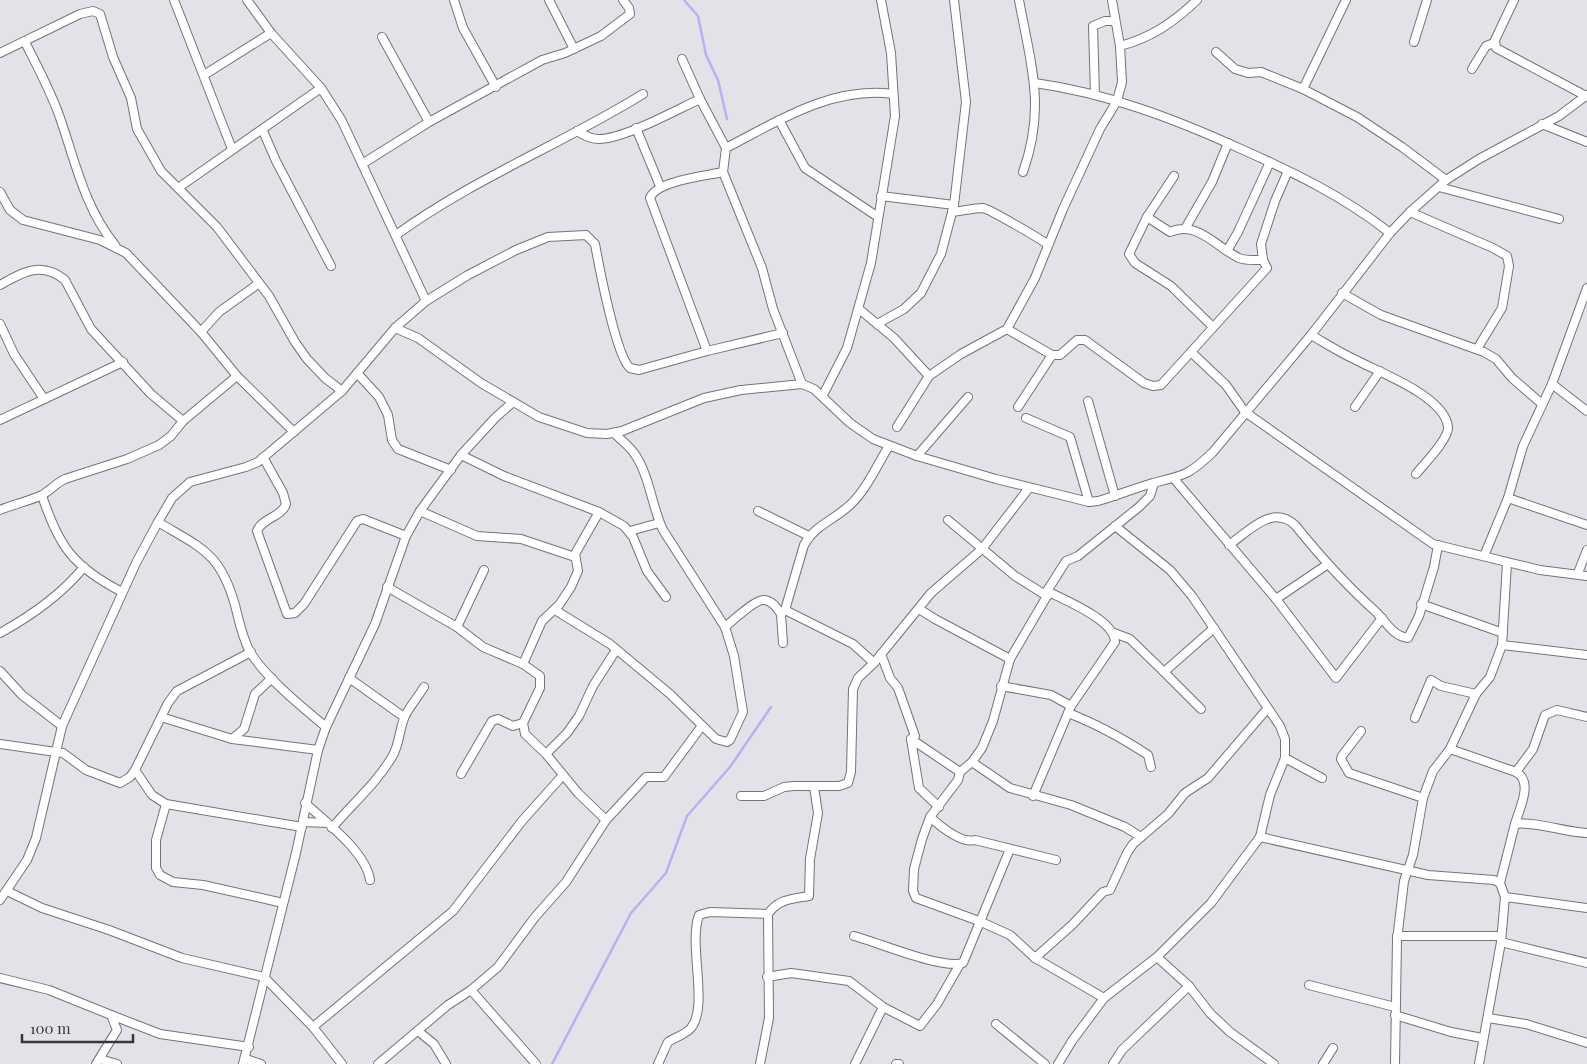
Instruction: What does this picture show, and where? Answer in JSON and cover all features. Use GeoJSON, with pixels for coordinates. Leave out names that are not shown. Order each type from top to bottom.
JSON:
{"type":"FeatureCollection","features":[{"type":"Feature","properties":{"kind":"street"},"geometry":{"type":"LineString","coordinates":[[174,0],[232,149]]}},
{"type":"Feature","properties":{"kind":"street"},"geometry":{"type":"LineString","coordinates":[[247,0],[271,32],[321,88],[342,121],[426,301]]}},
{"type":"Feature","properties":{"kind":"street"},"geometry":{"type":"LineString","coordinates":[[454,0],[462,28],[496,87]]}},
{"type":"Feature","properties":{"kind":"street"},"geometry":{"type":"LineString","coordinates":[[549,0],[574,49]]}},
{"type":"Feature","properties":{"kind":"street"},"geometry":{"type":"LineString","coordinates":[[362,164],[430,122],[542,60],[574,49],[601,36],[628,17],[630,10],[623,0]]}},
{"type":"Feature","properties":{"kind":"street"},"geometry":{"type":"LineString","coordinates":[[823,395],[847,348],[871,263],[895,116],[891,53],[881,0]]}},
{"type":"Feature","properties":{"kind":"street"},"geometry":{"type":"LineString","coordinates":[[877,324],[904,309],[921,293],[941,254],[953,208],[966,102],[954,0]]}},
{"type":"Feature","properties":{"kind":"street"},"geometry":{"type":"LineString","coordinates":[[1019,0],[1034,83],[1035,130],[1023,172]]}},
{"type":"Feature","properties":{"kind":"street"},"geometry":{"type":"LineString","coordinates":[[897,427],[929,376],[961,354],[1007,329],[1019,310],[1100,129],[1117,101],[1122,82],[1120,46],[1114,22],[1112,0]]}},
{"type":"Feature","properties":{"kind":"street"},"geometry":{"type":"LineString","coordinates":[[1120,46],[1138,42],[1156,32],[1178,18],[1197,0]]}},
{"type":"Feature","properties":{"kind":"street"},"geometry":{"type":"LineString","coordinates":[[1303,89],[1346,0]]}},
{"type":"Feature","properties":{"kind":"street"},"geometry":{"type":"LineString","coordinates":[[1414,42],[1427,0]]}},
{"type":"Feature","properties":{"kind":"street"},"geometry":{"type":"LineString","coordinates":[[1472,70],[1486,46],[1494,43],[1514,0]]}},
{"type":"Feature","properties":{"kind":"street"},"geometry":{"type":"LineString","coordinates":[[0,53],[80,14],[93,11],[100,14],[113,57],[131,98],[137,129],[161,171],[211,220],[269,296],[307,359],[325,378],[342,391]]}},
{"type":"Feature","properties":{"kind":"street"},"geometry":{"type":"LineString","coordinates":[[1095,94],[1093,26],[1105,21],[1114,22]]}},
{"type":"Feature","properties":{"kind":"street"},"geometry":{"type":"LineString","coordinates":[[204,75],[271,32]]}},
{"type":"Feature","properties":{"kind":"street"},"geometry":{"type":"LineString","coordinates":[[382,37],[430,122]]}},
{"type":"Feature","properties":{"kind":"street"},"geometry":{"type":"LineString","coordinates":[[25,42],[53,99],[73,163],[96,216],[116,246],[158,286],[201,332],[237,376],[294,432]]}},
{"type":"Feature","properties":{"kind":"street"},"geometry":{"type":"LineString","coordinates":[[395,328],[418,338],[513,402],[539,417],[587,433],[614,432],[632,428],[678,407],[704,398],[741,390],[802,384],[823,395],[862,433],[916,456],[1029,488],[1089,502],[1115,496],[1154,483],[1175,480],[1203,462],[1311,335],[1390,233],[1410,212],[1446,180],[1479,159],[1559,116],[1587,95],[1498,50],[1494,43]]}},
{"type":"Feature","properties":{"kind":"street"},"geometry":{"type":"LineString","coordinates":[[1216,52],[1235,69],[1248,74],[1261,72],[1303,89],[1357,117],[1402,146],[1446,180]]}},
{"type":"Feature","properties":{"kind":"street"},"geometry":{"type":"LineString","coordinates":[[682,59],[700,99],[726,148],[723,172],[762,268],[773,309],[802,384]]}},
{"type":"Feature","properties":{"kind":"street"},"geometry":{"type":"LineString","coordinates":[[1034,83],[1095,94],[1196,128],[1341,197],[1390,233]]}},
{"type":"Feature","properties":{"kind":"street"},"geometry":{"type":"LineString","coordinates":[[178,188],[232,149],[263,131],[321,88]]}},
{"type":"Feature","properties":{"kind":"street"},"geometry":{"type":"LineString","coordinates":[[396,235],[432,209],[643,94]]}},
{"type":"Feature","properties":{"kind":"street"},"geometry":{"type":"LineString","coordinates":[[726,148],[779,120],[844,95],[893,94]]}},
{"type":"Feature","properties":{"kind":"street"},"geometry":{"type":"LineString","coordinates":[[577,131],[589,138],[599,140],[615,136],[700,99]]}},
{"type":"Feature","properties":{"kind":"street"},"geometry":{"type":"LineString","coordinates":[[779,120],[805,168],[878,217]]}},
{"type":"Feature","properties":{"kind":"street"},"geometry":{"type":"LineString","coordinates":[[1542,124],[1587,142]]}},
{"type":"Feature","properties":{"kind":"street"},"geometry":{"type":"LineString","coordinates":[[636,128],[660,186]]}},
{"type":"Feature","properties":{"kind":"street"},"geometry":{"type":"LineString","coordinates":[[263,131],[276,161],[331,266]]}},
{"type":"Feature","properties":{"kind":"street"},"geometry":{"type":"LineString","coordinates":[[1147,218],[1170,232],[1186,227],[1212,182],[1228,143]]}},
{"type":"Feature","properties":{"kind":"street"},"geometry":{"type":"LineString","coordinates":[[1227,251],[1238,232],[1270,162]]}},
{"type":"Feature","properties":{"kind":"street"},"geometry":{"type":"LineString","coordinates":[[1007,329],[1052,355],[1060,355],[1077,340],[1085,340],[1144,383],[1158,386],[1166,380],[1212,326],[1266,268],[1261,244],[1275,201],[1288,171]]}},
{"type":"Feature","properties":{"kind":"street"},"geometry":{"type":"LineString","coordinates":[[707,351],[651,204],[652,193],[660,186],[723,172]]}},
{"type":"Feature","properties":{"kind":"street"},"geometry":{"type":"LineString","coordinates":[[1174,176],[1147,218],[1129,251],[1131,258],[1172,286],[1212,326]]}},
{"type":"Feature","properties":{"kind":"street"},"geometry":{"type":"LineString","coordinates":[[1439,187],[1559,218]]}},
{"type":"Feature","properties":{"kind":"street"},"geometry":{"type":"LineString","coordinates":[[0,192],[10,210],[23,220],[116,246]]}},
{"type":"Feature","properties":{"kind":"street"},"geometry":{"type":"LineString","coordinates":[[881,196],[953,208],[988,209],[1016,227],[1035,235],[1048,245]]}},
{"type":"Feature","properties":{"kind":"street"},"geometry":{"type":"LineString","coordinates":[[1410,212],[1493,248],[1507,256],[1509,266],[1502,308],[1477,349]]}},
{"type":"Feature","properties":{"kind":"street"},"geometry":{"type":"LineString","coordinates":[[1186,227],[1241,260],[1263,260]]}},
{"type":"Feature","properties":{"kind":"street"},"geometry":{"type":"LineString","coordinates":[[0,899],[27,860],[36,838],[62,726],[122,592],[172,498],[190,482],[246,467],[263,457],[342,391],[395,328],[426,301],[468,275],[516,250],[548,238],[586,235],[592,238],[595,244],[601,276],[626,365],[633,370],[783,334]]}},
{"type":"Feature","properties":{"kind":"street"},"geometry":{"type":"LineString","coordinates":[[0,285],[30,269],[49,272],[61,277],[65,280],[91,328],[151,394],[183,421]]}},
{"type":"Feature","properties":{"kind":"street"},"geometry":{"type":"LineString","coordinates":[[201,332],[219,312],[258,284]]}},
{"type":"Feature","properties":{"kind":"street"},"geometry":{"type":"LineString","coordinates":[[1484,556],[1508,498],[1523,446],[1552,384],[1587,288]]}},
{"type":"Feature","properties":{"kind":"street"},"geometry":{"type":"LineString","coordinates":[[1342,293],[1381,315],[1477,349],[1496,360],[1512,378],[1542,404]]}},
{"type":"Feature","properties":{"kind":"street"},"geometry":{"type":"LineString","coordinates":[[859,309],[877,324],[929,376]]}},
{"type":"Feature","properties":{"kind":"street"},"geometry":{"type":"LineString","coordinates":[[0,324],[14,354],[44,399]]}},
{"type":"Feature","properties":{"kind":"street"},"geometry":{"type":"LineString","coordinates":[[1311,335],[1398,380],[1433,403],[1447,423],[1448,431],[1444,439],[1416,474]]}},
{"type":"Feature","properties":{"kind":"street"},"geometry":{"type":"LineString","coordinates":[[1191,352],[1226,385],[1245,412],[1433,544],[1540,570],[1578,573],[1587,576]]}},
{"type":"Feature","properties":{"kind":"street"},"geometry":{"type":"LineString","coordinates":[[1018,407],[1052,355]]}},
{"type":"Feature","properties":{"kind":"street"},"geometry":{"type":"LineString","coordinates":[[0,420],[123,362]]}},
{"type":"Feature","properties":{"kind":"street"},"geometry":{"type":"LineString","coordinates":[[1355,407],[1380,371]]}},
{"type":"Feature","properties":{"kind":"street"},"geometry":{"type":"LineString","coordinates":[[357,373],[382,403],[388,415],[392,440],[398,449],[451,470]]}},
{"type":"Feature","properties":{"kind":"street"},"geometry":{"type":"LineString","coordinates":[[0,510],[42,496],[56,483],[65,479],[127,459],[158,445],[171,436],[183,421],[237,376]]}},
{"type":"Feature","properties":{"kind":"street"},"geometry":{"type":"LineString","coordinates":[[1552,384],[1587,411]]}},
{"type":"Feature","properties":{"kind":"street"},"geometry":{"type":"LineString","coordinates":[[916,456],[968,397]]}},
{"type":"Feature","properties":{"kind":"street"},"geometry":{"type":"LineString","coordinates":[[1088,401],[1115,496]]}},
{"type":"Feature","properties":{"kind":"street"},"geometry":{"type":"LineString","coordinates":[[261,1064],[245,1061],[302,824],[305,803],[318,750],[326,727],[375,624],[406,536],[420,511],[461,455],[495,418],[513,402]]}},
{"type":"Feature","properties":{"kind":"street"},"geometry":{"type":"LineString","coordinates":[[1026,418],[1070,437],[1089,502]]}},
{"type":"Feature","properties":{"kind":"street"},"geometry":{"type":"LineString","coordinates":[[555,610],[616,650],[670,694],[701,728],[716,739],[727,742],[734,734],[743,712],[734,656],[724,627],[659,522],[648,482],[636,455],[614,432]]}},
{"type":"Feature","properties":{"kind":"street"},"geometry":{"type":"LineString","coordinates":[[784,644],[783,612],[804,545],[809,536],[824,522],[850,505],[862,490],[889,446]]}},
{"type":"Feature","properties":{"kind":"street"},"geometry":{"type":"LineString","coordinates":[[461,455],[504,476],[599,512],[630,531],[647,571],[666,597]]}},
{"type":"Feature","properties":{"kind":"street"},"geometry":{"type":"LineString","coordinates":[[263,457],[283,493],[286,504],[283,510],[261,525],[257,531],[288,614],[296,613],[304,604],[357,520],[371,522],[406,536]]}},
{"type":"Feature","properties":{"kind":"street"},"geometry":{"type":"LineString","coordinates":[[1175,480],[1276,600],[1336,678],[1382,618]]}},
{"type":"Feature","properties":{"kind":"street"},"geometry":{"type":"LineString","coordinates":[[1104,998],[1035,958],[1010,935],[979,921],[922,901],[914,895],[914,869],[930,817],[958,780],[960,772],[972,762],[988,733],[1010,659],[1066,561],[1078,556],[1150,496],[1154,483]]}},
{"type":"Feature","properties":{"kind":"street"},"geometry":{"type":"LineString","coordinates":[[741,796],[764,796],[784,787],[794,786],[843,786],[850,780],[853,688],[858,678],[874,663],[931,594],[982,549],[1029,488]]}},
{"type":"Feature","properties":{"kind":"street"},"geometry":{"type":"LineString","coordinates":[[42,496],[56,534],[71,557],[122,592]]}},
{"type":"Feature","properties":{"kind":"street"},"geometry":{"type":"LineString","coordinates":[[1508,498],[1587,525]]}},
{"type":"Feature","properties":{"kind":"street"},"geometry":{"type":"LineString","coordinates":[[420,511],[477,536],[521,540],[575,556]]}},
{"type":"Feature","properties":{"kind":"street"},"geometry":{"type":"LineString","coordinates":[[758,511],[809,536]]}},
{"type":"Feature","properties":{"kind":"street"},"geometry":{"type":"LineString","coordinates":[[522,664],[542,621],[555,610],[577,574],[575,556],[599,512]]}},
{"type":"Feature","properties":{"kind":"street"},"geometry":{"type":"LineString","coordinates":[[1229,545],[1272,516],[1284,517],[1295,525],[1328,564],[1393,631],[1408,638],[1419,616],[1421,604],[1434,567],[1438,545]]}},
{"type":"Feature","properties":{"kind":"street"},"geometry":{"type":"LineString","coordinates":[[948,520],[1015,576],[1105,623],[1114,633],[1130,639],[1201,709]]}},
{"type":"Feature","properties":{"kind":"street"},"geometry":{"type":"LineString","coordinates":[[158,522],[197,544],[216,560],[234,603],[250,652],[272,678],[326,727]]}},
{"type":"Feature","properties":{"kind":"street"},"geometry":{"type":"LineString","coordinates":[[630,531],[659,522]]}},
{"type":"Feature","properties":{"kind":"street"},"geometry":{"type":"LineString","coordinates":[[1058,1064],[1072,1041],[1104,998],[1157,957],[1211,903],[1260,837],[1270,795],[1285,758],[1285,739],[1280,726],[1192,596],[1170,570],[1115,526]]}},
{"type":"Feature","properties":{"kind":"street"},"geometry":{"type":"LineString","coordinates":[[1578,573],[1587,550]]}},
{"type":"Feature","properties":{"kind":"street"},"geometry":{"type":"LineString","coordinates":[[1395,1064],[1395,1007],[1398,979],[1397,936],[1400,905],[1413,855],[1423,798],[1433,771],[1450,748],[1476,694],[1490,677],[1502,645],[1507,563]]}},
{"type":"Feature","properties":{"kind":"street"},"geometry":{"type":"LineString","coordinates":[[1276,600],[1328,564]]}},
{"type":"Feature","properties":{"kind":"street"},"geometry":{"type":"LineString","coordinates":[[0,633],[32,614],[74,580],[84,567]]}},
{"type":"Feature","properties":{"kind":"street"},"geometry":{"type":"LineString","coordinates":[[457,627],[484,570]]}},
{"type":"Feature","properties":{"kind":"street"},"geometry":{"type":"LineString","coordinates":[[387,586],[457,627],[483,647],[522,664],[540,676],[542,681],[523,723],[525,734],[546,754],[606,820]]}},
{"type":"Feature","properties":{"kind":"street"},"geometry":{"type":"LineString","coordinates":[[724,627],[760,600],[772,603],[783,612],[853,644],[874,663]]}},
{"type":"Feature","properties":{"kind":"street"},"geometry":{"type":"LineString","coordinates":[[1421,604],[1503,633]]}},
{"type":"Feature","properties":{"kind":"street"},"geometry":{"type":"LineString","coordinates":[[919,609],[1010,659]]}},
{"type":"Feature","properties":{"kind":"street"},"geometry":{"type":"LineString","coordinates":[[1164,672],[1214,628]]}},
{"type":"Feature","properties":{"kind":"street"},"geometry":{"type":"LineString","coordinates":[[1034,796],[1069,709],[1112,648],[1115,642],[1114,633]]}},
{"type":"Feature","properties":{"kind":"street"},"geometry":{"type":"LineString","coordinates":[[1502,645],[1587,655]]}},
{"type":"Feature","properties":{"kind":"street"},"geometry":{"type":"LineString","coordinates":[[546,754],[567,733],[579,716],[593,686],[616,650]]}},
{"type":"Feature","properties":{"kind":"street"},"geometry":{"type":"LineString","coordinates":[[0,744],[63,753],[86,770],[115,782],[126,780],[135,770],[141,753],[168,702],[177,691],[250,652]]}},
{"type":"Feature","properties":{"kind":"street"},"geometry":{"type":"LineString","coordinates":[[881,654],[890,678],[898,688],[916,736],[911,739]]}},
{"type":"Feature","properties":{"kind":"street"},"geometry":{"type":"LineString","coordinates":[[0,670],[22,695],[62,726]]}},
{"type":"Feature","properties":{"kind":"street"},"geometry":{"type":"LineString","coordinates":[[232,739],[244,729],[255,694],[272,678]]}},
{"type":"Feature","properties":{"kind":"street"},"geometry":{"type":"LineString","coordinates":[[349,678],[404,717]]}},
{"type":"Feature","properties":{"kind":"street"},"geometry":{"type":"LineString","coordinates":[[1415,718],[1430,680],[1441,686],[1476,694]]}},
{"type":"Feature","properties":{"kind":"street"},"geometry":{"type":"LineString","coordinates":[[1001,686],[1051,695],[1069,709],[1122,738],[1148,756],[1151,767]]}},
{"type":"Feature","properties":{"kind":"street"},"geometry":{"type":"LineString","coordinates":[[135,770],[152,795],[166,804],[302,824],[330,826],[370,788],[390,760],[399,743],[404,717],[424,687]]}},
{"type":"Feature","properties":{"kind":"street"},"geometry":{"type":"LineString","coordinates":[[1035,958],[1073,924],[1104,892],[1110,890],[1127,853],[1141,837],[1168,814],[1185,793],[1208,778],[1267,709]]}},
{"type":"Feature","properties":{"kind":"street"},"geometry":{"type":"LineString","coordinates":[[1516,772],[1532,749],[1545,715],[1557,710],[1587,717]]}},
{"type":"Feature","properties":{"kind":"street"},"geometry":{"type":"LineString","coordinates":[[161,717],[232,739],[318,750]]}},
{"type":"Feature","properties":{"kind":"street"},"geometry":{"type":"LineString","coordinates":[[461,774],[492,721],[498,719],[513,726],[523,723]]}},
{"type":"Feature","properties":{"kind":"street"},"geometry":{"type":"LineString","coordinates":[[378,1064],[448,1005],[471,990],[506,957],[535,917],[566,882],[606,820],[646,777],[664,777],[701,728]]}},
{"type":"Feature","properties":{"kind":"street"},"geometry":{"type":"LineString","coordinates":[[1361,731],[1341,759],[1349,773],[1423,798]]}},
{"type":"Feature","properties":{"kind":"street"},"geometry":{"type":"LineString","coordinates":[[911,739],[960,772]]}},
{"type":"Feature","properties":{"kind":"street"},"geometry":{"type":"LineString","coordinates":[[911,739],[919,788],[939,807]]}},
{"type":"Feature","properties":{"kind":"street"},"geometry":{"type":"LineString","coordinates":[[1450,748],[1516,772],[1525,780],[1500,883],[1505,897],[1501,939],[1488,1018],[1482,1038],[1479,1064]]}},
{"type":"Feature","properties":{"kind":"street"},"geometry":{"type":"LineString","coordinates":[[1285,758],[1322,778]]}},
{"type":"Feature","properties":{"kind":"street"},"geometry":{"type":"LineString","coordinates":[[972,762],[1010,788],[1071,805],[1125,827],[1141,837]]}},
{"type":"Feature","properties":{"kind":"street"},"geometry":{"type":"LineString","coordinates":[[313,1027],[453,911],[522,821],[564,775]]}},
{"type":"Feature","properties":{"kind":"street"},"geometry":{"type":"LineString","coordinates":[[760,1064],[770,1018],[767,977],[768,914],[782,900],[809,896],[810,858],[818,813],[814,787]]}},
{"type":"Feature","properties":{"kind":"street"},"geometry":{"type":"LineString","coordinates":[[305,803],[362,858],[368,870],[370,880]]}},
{"type":"Feature","properties":{"kind":"street"},"geometry":{"type":"LineString","coordinates":[[166,804],[156,840],[156,868],[160,874],[173,882],[203,885],[283,903]]}},
{"type":"Feature","properties":{"kind":"street"},"geometry":{"type":"LineString","coordinates":[[930,817],[941,827],[964,840],[975,840],[1056,860]]}},
{"type":"Feature","properties":{"kind":"street"},"geometry":{"type":"LineString","coordinates":[[1515,824],[1528,822],[1536,826],[1587,833]]}},
{"type":"Feature","properties":{"kind":"street"},"geometry":{"type":"LineString","coordinates":[[1260,837],[1428,875],[1494,880],[1500,883]]}},
{"type":"Feature","properties":{"kind":"street"},"geometry":{"type":"LineString","coordinates":[[767,977],[791,973],[849,981],[883,1007],[920,1026],[937,1004],[960,964],[963,963],[1010,849]]}},
{"type":"Feature","properties":{"kind":"street"},"geometry":{"type":"LineString","coordinates":[[7,891],[42,908],[109,930],[182,958],[264,976],[313,1027],[342,1064]]}},
{"type":"Feature","properties":{"kind":"street"},"geometry":{"type":"LineString","coordinates":[[1505,897],[1587,908]]}},
{"type":"Feature","properties":{"kind":"street"},"geometry":{"type":"LineString","coordinates":[[658,1064],[668,1042],[687,1032],[695,1022],[698,1005],[695,950],[699,915],[710,912],[768,914]]}},
{"type":"Feature","properties":{"kind":"street"},"geometry":{"type":"LineString","coordinates":[[854,936],[936,962],[951,965],[960,964]]}},
{"type":"Feature","properties":{"kind":"street"},"geometry":{"type":"LineString","coordinates":[[1397,936],[1501,939],[1587,963]]}},
{"type":"Feature","properties":{"kind":"street"},"geometry":{"type":"LineString","coordinates":[[1157,957],[1189,986],[1210,1013],[1230,1032],[1274,1064]]}},
{"type":"Feature","properties":{"kind":"street"},"geometry":{"type":"LineString","coordinates":[[0,978],[49,990],[160,1034],[249,1047]]}},
{"type":"Feature","properties":{"kind":"street"},"geometry":{"type":"LineString","coordinates":[[1309,985],[1395,1007]]}},
{"type":"Feature","properties":{"kind":"street"},"geometry":{"type":"LineString","coordinates":[[1113,1064],[1122,1050],[1189,986]]}},
{"type":"Feature","properties":{"kind":"street"},"geometry":{"type":"LineString","coordinates":[[471,990],[536,1064]]}},
{"type":"Feature","properties":{"kind":"street"},"geometry":{"type":"LineString","coordinates":[[855,1064],[883,1007]]}},
{"type":"Feature","properties":{"kind":"street"},"geometry":{"type":"LineString","coordinates":[[111,1015],[117,1030],[98,1062],[117,1064]]}},
{"type":"Feature","properties":{"kind":"street"},"geometry":{"type":"LineString","coordinates":[[1395,1016],[1451,1032],[1482,1038]]}},
{"type":"Feature","properties":{"kind":"street"},"geometry":{"type":"LineString","coordinates":[[1488,1018],[1526,1024],[1587,1043]]}},
{"type":"Feature","properties":{"kind":"street"},"geometry":{"type":"LineString","coordinates":[[996,1024],[1045,1064]]}},
{"type":"Feature","properties":{"kind":"street"},"geometry":{"type":"LineString","coordinates":[[418,1031],[434,1044],[446,1064]]}},
{"type":"Feature","properties":{"kind":"street"},"geometry":{"type":"LineString","coordinates":[[1324,1064],[1333,1048]]}},
{"type":"Feature","properties":{"kind":"waterway"},"geometry":{"type":"LineString","coordinates":[[684,0],[698,16],[706,55],[718,80],[727,119]]}},
{"type":"Feature","properties":{"kind":"waterway"},"geometry":{"type":"LineString","coordinates":[[552,1064],[631,913],[666,873],[687,816],[730,767],[771,707]]}}]}
